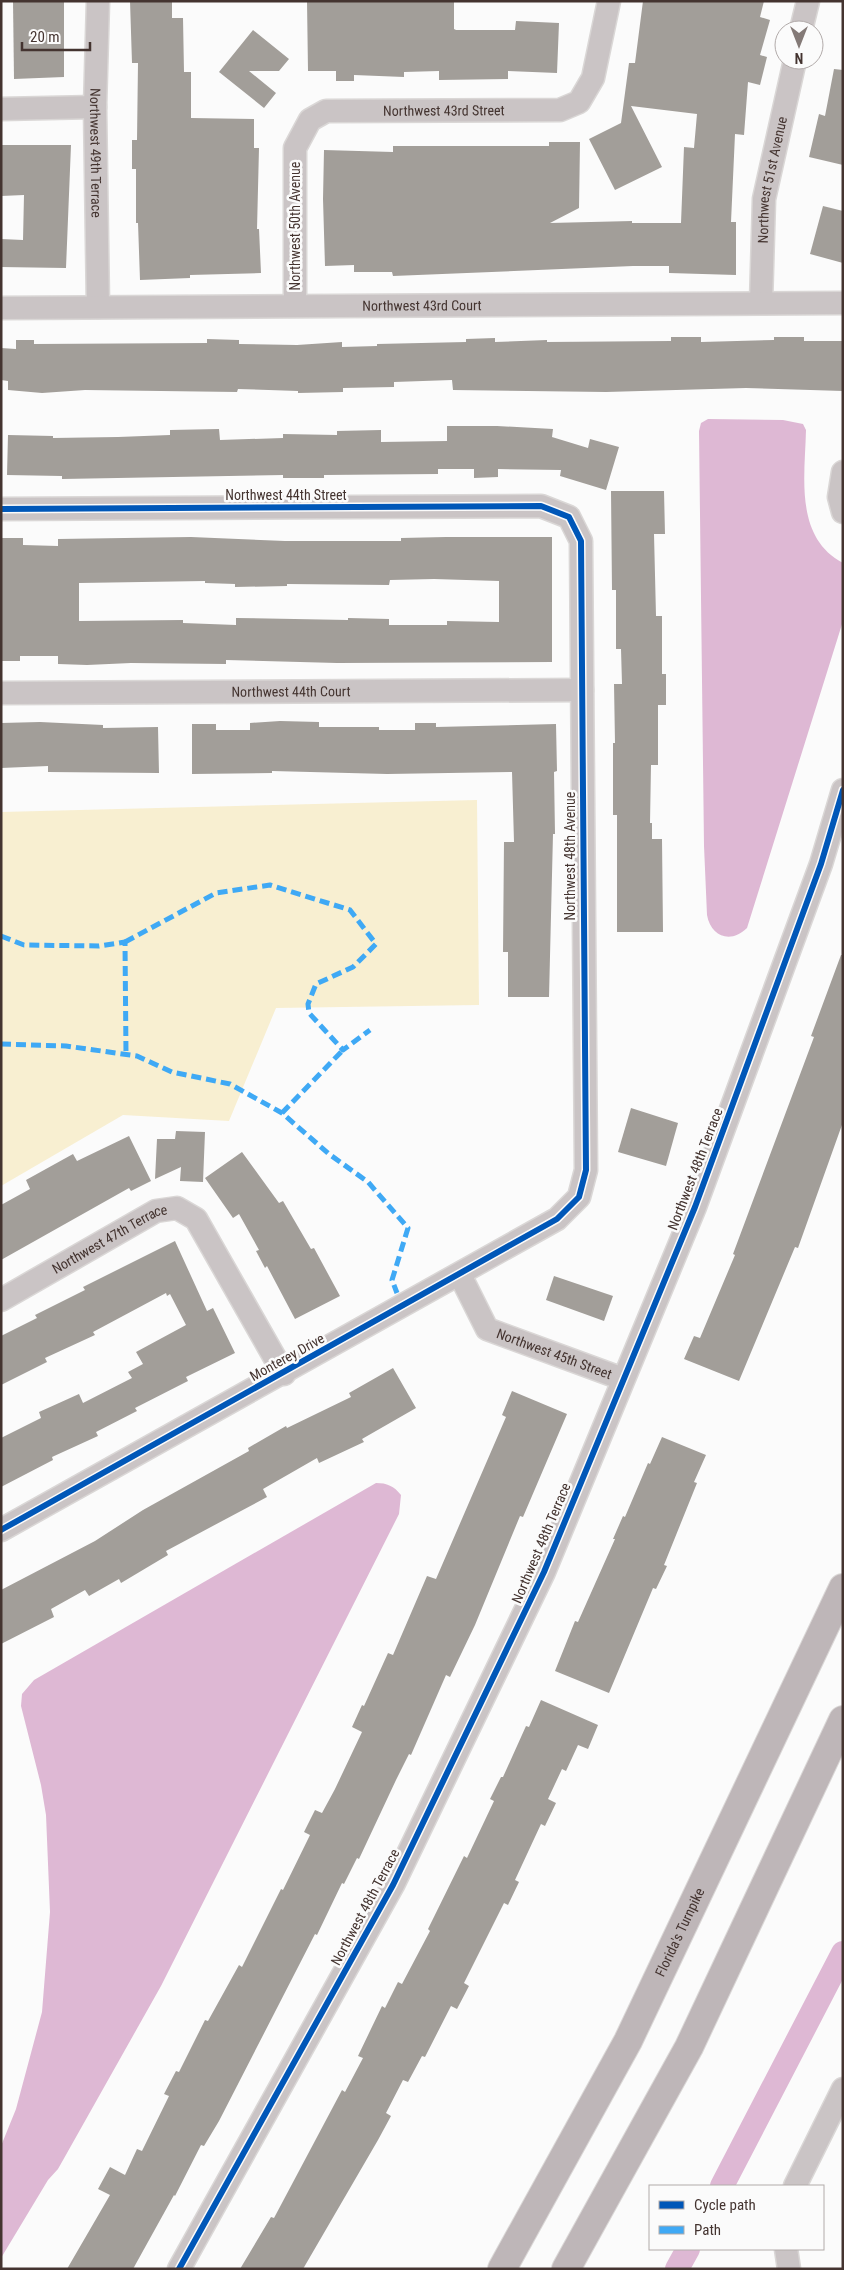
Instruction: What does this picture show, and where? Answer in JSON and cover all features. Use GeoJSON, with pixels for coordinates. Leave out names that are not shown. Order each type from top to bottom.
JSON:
{"type":"FeatureCollection","features":[{"type":"Feature","properties":{"kind":"highway","name":"Florida's Turnpike"},"geometry":{"type":"LineString","coordinates":[[502,2269],[628,2041],[843,1588]]}},
{"type":"Feature","properties":{"kind":"highway"},"geometry":{"type":"LineString","coordinates":[[566,2269],[690,2048],[843,1720]]}},
{"type":"Feature","properties":{"kind":"street","name":"Northwest 49th Terrace"},"geometry":{"type":"LineString","coordinates":[[98,1],[95,107],[98,307]]}},
{"type":"Feature","properties":{"kind":"street","name":"Northwest 43rd Street"},"geometry":{"type":"LineString","coordinates":[[310,120],[326,112],[560,110],[578,102],[593,78],[609,1]]}},
{"type":"Feature","properties":{"kind":"street"},"geometry":{"type":"LineString","coordinates":[[803,20],[808,1]]}},
{"type":"Feature","properties":{"kind":"street","name":"Northwest 51st Avenue"},"geometry":{"type":"LineString","coordinates":[[760,303],[764,199],[793,70]]}},
{"type":"Feature","properties":{"kind":"street"},"geometry":{"type":"LineString","coordinates":[[1,109],[95,107]]}},
{"type":"Feature","properties":{"kind":"street","name":"Northwest 50th Avenue"},"geometry":{"type":"LineString","coordinates":[[295,305],[295,148],[310,120]]}},
{"type":"Feature","properties":{"kind":"street","name":"Northwest 43rd Court"},"geometry":{"type":"LineString","coordinates":[[1,308],[843,303]]}},
{"type":"Feature","properties":{"kind":"street"},"geometry":{"type":"LineString","coordinates":[[843,472],[839,496],[843,512]]}},
{"type":"Feature","properties":{"kind":"street","name":"Northwest 44th Street"},"geometry":{"type":"LineString","coordinates":[[1,510],[541,506],[569,518]]}},
{"type":"Feature","properties":{"kind":"street","name":"Northwest 48th Avenue"},"geometry":{"type":"LineString","coordinates":[[569,518],[581,541],[586,1170],[578,1196]]}},
{"type":"Feature","properties":{"kind":"street","name":"Northwest 44th Court"},"geometry":{"type":"LineString","coordinates":[[1,693],[582,690]]}},
{"type":"Feature","properties":{"kind":"street","name":"Northwest 48th Terrace"},"geometry":{"type":"LineString","coordinates":[[178,2269],[393,1885],[544,1572],[695,1207],[820,864],[843,790]]}},
{"type":"Feature","properties":{"kind":"street","name":"Monterey Drive"},"geometry":{"type":"LineString","coordinates":[[1,1530],[284,1374],[557,1219],[578,1196]]}},
{"type":"Feature","properties":{"kind":"street","name":"Northwest 47th Terrace"},"geometry":{"type":"LineString","coordinates":[[1,1300],[156,1211],[177,1208],[196,1219],[284,1374]]}},
{"type":"Feature","properties":{"kind":"street","name":"Northwest 45th Street"},"geometry":{"type":"LineString","coordinates":[[460,1275],[486,1329],[623,1379]]}},
{"type":"Feature","properties":{"kind":"street"},"geometry":{"type":"LineString","coordinates":[[795,2185],[843,2089]]}},
{"type":"Feature","properties":{"kind":"street"},"geometry":{"type":"LineString","coordinates":[[786,2250],[789,2269]]}},
{"type":"Feature","properties":{"kind":"shaded area"},"geometry":{"type":"Polygon","coordinates":[[[708,419],[783,420],[803,424],[806,430],[804,485],[809,522],[816,538],[827,552],[843,563],[843,621],[747,928],[735,936],[728,937],[717,933],[709,923],[704,846],[699,431],[701,423],[708,419]]]}},
{"type":"Feature","properties":{"kind":"shaded area"},"geometry":{"type":"Polygon","coordinates":[[[477,800],[479,1005],[276,1008],[229,1121],[123,1115],[1,1186],[1,812],[477,800]]]}},
{"type":"Feature","properties":{"kind":"shaded area"},"geometry":{"type":"Polygon","coordinates":[[[376,1483],[390,1486],[401,1495],[399,1514],[161,1986],[58,2169],[48,2180],[1,2258],[1,2146],[16,2109],[42,2012],[50,1912],[46,1815],[41,1785],[21,1706],[22,1694],[34,1680],[376,1483]]]}},
{"type":"Feature","properties":{"kind":"building"},"geometry":{"type":"Polygon","coordinates":[[[13,1],[64,1],[64,77],[14,79],[13,1]]]}},
{"type":"Feature","properties":{"kind":"building"},"geometry":{"type":"Polygon","coordinates":[[[130,1],[172,1],[172,18],[183,18],[184,72],[191,72],[191,118],[254,119],[254,148],[259,148],[257,229],[259,229],[261,273],[190,275],[190,278],[140,280],[138,223],[136,223],[136,169],[132,169],[132,140],[137,140],[138,63],[132,63],[130,1]]]}},
{"type":"Feature","properties":{"kind":"building"},"geometry":{"type":"Polygon","coordinates":[[[307,1],[454,1],[454,29],[456,30],[515,30],[516,21],[559,23],[557,73],[508,71],[508,79],[439,80],[439,71],[404,72],[404,77],[354,75],[354,81],[336,81],[336,71],[308,71],[307,1]]]}},
{"type":"Feature","properties":{"kind":"building"},"geometry":{"type":"Polygon","coordinates":[[[643,1],[764,1],[760,17],[770,20],[760,55],[767,57],[760,85],[748,82],[744,135],[735,134],[731,222],[736,222],[736,275],[669,273],[669,266],[633,266],[393,276],[392,272],[354,272],[354,265],[325,266],[324,150],[393,152],[393,146],[549,146],[549,142],[580,142],[579,208],[550,223],[632,221],[632,223],[681,223],[684,147],[694,148],[697,114],[631,106],[662,167],[615,190],[589,139],[621,123],[629,63],[635,63],[643,1]]]}},
{"type":"Feature","properties":{"kind":"building"},"geometry":{"type":"Polygon","coordinates":[[[253,30],[289,59],[279,71],[249,71],[276,93],[264,108],[219,72],[253,30]]]}},
{"type":"Feature","properties":{"kind":"building"},"geometry":{"type":"Polygon","coordinates":[[[834,69],[843,70],[843,165],[809,157],[819,114],[825,116],[834,69]]]}},
{"type":"Feature","properties":{"kind":"building"},"geometry":{"type":"Polygon","coordinates":[[[1,145],[71,145],[66,268],[1,267],[1,239],[23,240],[24,195],[1,196],[1,145]]]}},
{"type":"Feature","properties":{"kind":"building"},"geometry":{"type":"Polygon","coordinates":[[[823,206],[843,211],[843,263],[810,254],[823,206]]]}},
{"type":"Feature","properties":{"kind":"building"},"geometry":{"type":"Polygon","coordinates":[[[671,337],[701,337],[701,342],[774,340],[774,337],[804,337],[804,341],[843,341],[843,391],[746,388],[606,392],[453,390],[452,380],[394,382],[394,387],[343,388],[343,392],[298,393],[298,391],[238,389],[237,392],[85,390],[42,393],[8,390],[8,381],[1,380],[1,348],[16,349],[16,340],[34,340],[34,344],[207,343],[207,339],[239,340],[239,344],[297,345],[342,342],[342,347],[377,346],[377,344],[466,342],[466,339],[495,338],[495,342],[547,340],[547,342],[671,341],[671,337]]]}},
{"type":"Feature","properties":{"kind":"building"},"geometry":{"type":"Polygon","coordinates":[[[447,426],[553,429],[552,437],[588,448],[590,439],[619,447],[606,490],[560,476],[561,470],[498,469],[498,477],[474,478],[474,469],[438,469],[438,474],[324,475],[324,478],[283,478],[283,475],[62,479],[62,476],[7,475],[8,435],[53,436],[53,438],[118,437],[170,435],[170,430],[219,429],[220,440],[283,438],[283,434],[337,435],[337,431],[381,430],[381,442],[447,441],[447,426]]]}},
{"type":"Feature","properties":{"kind":"building"},"geometry":{"type":"Polygon","coordinates":[[[611,491],[664,491],[665,534],[654,534],[656,616],[662,616],[662,674],[666,674],[666,705],[658,705],[658,765],[651,765],[650,823],[652,823],[652,839],[662,839],[663,932],[617,932],[617,815],[613,815],[614,684],[622,684],[621,649],[616,649],[616,590],[612,590],[611,491]]]}},
{"type":"Feature","properties":{"kind":"building"},"geometry":{"type":"Polygon","coordinates":[[[191,537],[285,541],[401,541],[401,538],[552,537],[552,662],[337,663],[226,660],[226,664],[131,663],[87,665],[58,664],[58,656],[20,656],[20,661],[1,661],[1,538],[23,538],[23,545],[58,546],[58,539],[191,537]],[[390,580],[389,585],[287,584],[287,586],[235,587],[235,584],[205,583],[205,581],[79,583],[79,621],[183,620],[183,623],[236,625],[236,618],[348,620],[348,618],[389,619],[389,625],[447,625],[447,621],[499,622],[499,581],[390,580]]]}},
{"type":"Feature","properties":{"kind":"building"},"geometry":{"type":"Polygon","coordinates":[[[280,721],[319,722],[319,727],[379,727],[379,730],[415,730],[415,723],[436,723],[436,727],[556,724],[557,771],[554,772],[555,834],[553,834],[549,997],[508,997],[508,952],[503,952],[504,842],[514,842],[512,772],[387,774],[272,771],[272,773],[192,774],[192,724],[216,724],[216,730],[250,730],[250,723],[280,721]]]}},
{"type":"Feature","properties":{"kind":"building"},"geometry":{"type":"Polygon","coordinates":[[[40,722],[103,725],[103,728],[158,727],[159,773],[48,772],[48,766],[1,768],[1,723],[40,722]]]}},
{"type":"Feature","properties":{"kind":"building"},"geometry":{"type":"Polygon","coordinates":[[[841,955],[843,955],[843,1122],[798,1248],[795,1247],[739,1381],[684,1359],[694,1336],[700,1338],[735,1255],[733,1254],[814,1037],[811,1036],[841,955]]]}},
{"type":"Feature","properties":{"kind":"building"},"geometry":{"type":"Polygon","coordinates":[[[631,1108],[678,1123],[666,1166],[618,1152],[631,1108]]]}},
{"type":"Feature","properties":{"kind":"building"},"geometry":{"type":"Polygon","coordinates":[[[176,1131],[205,1132],[203,1182],[180,1181],[181,1167],[155,1179],[157,1139],[175,1139],[176,1131]]]}},
{"type":"Feature","properties":{"kind":"building"},"geometry":{"type":"Polygon","coordinates":[[[129,1136],[151,1181],[131,1191],[129,1188],[1,1260],[1,1205],[30,1189],[26,1180],[73,1154],[77,1161],[129,1136]]]}},
{"type":"Feature","properties":{"kind":"building"},"geometry":{"type":"Polygon","coordinates":[[[242,1152],[279,1203],[283,1201],[311,1249],[314,1248],[340,1296],[295,1319],[267,1266],[265,1268],[256,1251],[259,1250],[239,1214],[233,1218],[205,1178],[242,1152]]]}},
{"type":"Feature","properties":{"kind":"building"},"geometry":{"type":"Polygon","coordinates":[[[175,1241],[207,1311],[213,1308],[235,1353],[186,1377],[188,1381],[135,1408],[137,1411],[96,1432],[98,1436],[52,1457],[53,1460],[1,1487],[1,1438],[41,1418],[39,1412],[79,1394],[83,1403],[132,1378],[128,1372],[143,1364],[136,1352],[186,1325],[170,1294],[167,1296],[166,1293],[93,1332],[95,1335],[45,1358],[47,1362],[1,1385],[1,1336],[37,1318],[35,1315],[85,1290],[83,1287],[175,1241]]]}},
{"type":"Feature","properties":{"kind":"building"},"geometry":{"type":"Polygon","coordinates":[[[554,1276],[613,1296],[604,1321],[546,1300],[554,1276]]]}},
{"type":"Feature","properties":{"kind":"building"},"geometry":{"type":"Polygon","coordinates":[[[393,1368],[416,1408],[362,1439],[364,1442],[319,1463],[317,1458],[263,1489],[267,1497],[166,1551],[168,1555],[121,1583],[119,1579],[89,1596],[85,1590],[51,1609],[54,1617],[1,1644],[1,1590],[95,1541],[143,1510],[249,1451],[248,1448],[286,1426],[287,1428],[351,1397],[349,1393],[393,1368]]]}},
{"type":"Feature","properties":{"kind":"building"},"geometry":{"type":"Polygon","coordinates":[[[512,1391],[567,1414],[523,1517],[520,1516],[475,1625],[450,1677],[446,1675],[411,1755],[409,1754],[396,1780],[359,1859],[357,1858],[344,1884],[342,1883],[317,1935],[315,1934],[219,2121],[204,2146],[201,2145],[175,2196],[133,2269],[67,2269],[110,2195],[98,2189],[110,2167],[125,2175],[137,2149],[142,2151],[169,2096],[164,2094],[176,2071],[179,2072],[205,2020],[208,2021],[239,1965],[242,1967],[281,1889],[283,1890],[310,1835],[304,1832],[315,1810],[322,1813],[335,1789],[362,1732],[352,1727],[362,1705],[364,1706],[388,1653],[393,1655],[427,1576],[436,1579],[506,1417],[502,1415],[512,1391]]]}},
{"type":"Feature","properties":{"kind":"building"},"geometry":{"type":"Polygon","coordinates":[[[662,1437],[706,1455],[694,1482],[697,1483],[664,1565],[667,1566],[656,1589],[653,1588],[609,1693],[555,1671],[575,1621],[578,1622],[615,1539],[613,1539],[623,1516],[625,1517],[648,1463],[650,1464],[662,1437]]]}},
{"type":"Feature","properties":{"kind":"building"},"geometry":{"type":"Polygon","coordinates":[[[541,1700],[598,1725],[588,1749],[578,1745],[566,1771],[562,1769],[548,1799],[556,1803],[545,1826],[541,1824],[515,1880],[519,1882],[508,1905],[504,1903],[464,1983],[469,1986],[457,2009],[451,2006],[425,2057],[422,2056],[408,2082],[403,2080],[386,2113],[391,2116],[303,2269],[240,2269],[271,2217],[274,2218],[342,2090],[345,2092],[363,2058],[358,2056],[382,2006],[385,2008],[398,1982],[402,1984],[430,1931],[428,1929],[464,1856],[467,1858],[494,1801],[490,1799],[501,1777],[503,1777],[526,1726],[529,1727],[541,1700]]]}},
{"type":"Feature","properties":{"kind":"waterway"},"geometry":{"type":"LineString","coordinates":[[723,2185],[843,1953]]}},
{"type":"Feature","properties":{"kind":"waterway"},"geometry":{"type":"LineString","coordinates":[[677,2269],[687,2250]]}},
{"type":"Feature","properties":{"kind":"marked path"},"geometry":{"type":"LineString","coordinates":[[125,942],[216,893],[270,885],[350,910],[376,944],[353,967],[316,984],[308,1004],[309,1013],[343,1050],[370,1030]]}},
{"type":"Feature","properties":{"kind":"marked path"},"geometry":{"type":"LineString","coordinates":[[1,936],[24,945],[99,946],[125,942],[126,1054]]}},
{"type":"Feature","properties":{"kind":"marked path"},"geometry":{"type":"LineString","coordinates":[[1,1044],[66,1046],[137,1056],[172,1072],[230,1084],[282,1113],[329,1154],[368,1182],[408,1228],[392,1280],[397,1293]]}},
{"type":"Feature","properties":{"kind":"marked path"},"geometry":{"type":"LineString","coordinates":[[282,1113],[343,1050]]}},
{"type":"Feature","properties":{"kind":"cycle path"},"geometry":{"type":"LineString","coordinates":[[1,509],[541,506],[569,517],[581,541],[586,1170],[579,1197],[557,1219],[1,1530]]}},
{"type":"Feature","properties":{"kind":"cycle path"},"geometry":{"type":"LineString","coordinates":[[179,2269],[393,1885],[544,1572],[695,1207],[821,864],[843,790]]}}]}
